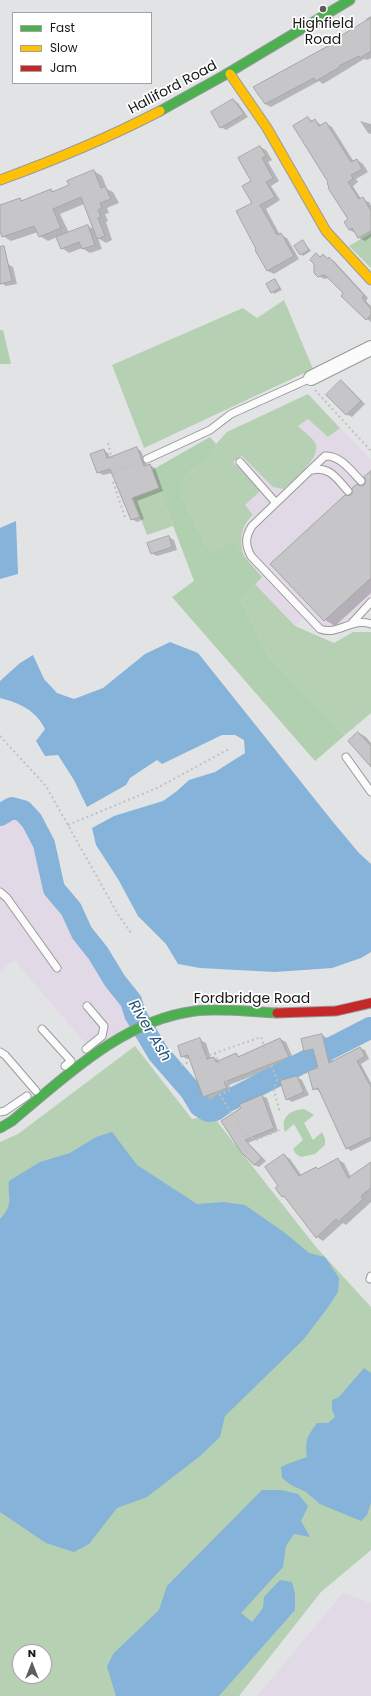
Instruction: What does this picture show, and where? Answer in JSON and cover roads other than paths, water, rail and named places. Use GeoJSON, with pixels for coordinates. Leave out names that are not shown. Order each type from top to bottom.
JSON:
{"type":"FeatureCollection","features":[{"type":"Feature","properties":{"kind":"street","name":"Halliford Road"},"geometry":{"type":"LineString","coordinates":[[0,180],[49,163],[161,112],[230,74],[350,0]]}},
{"type":"Feature","properties":{"kind":"street"},"geometry":{"type":"LineString","coordinates":[[230,74],[267,128],[326,231],[371,280]]}},
{"type":"Feature","properties":{"kind":"street"},"geometry":{"type":"LineString","coordinates":[[311,378],[371,348]]}},
{"type":"Feature","properties":{"kind":"street","name":"Fordbridge Road"},"geometry":{"type":"LineString","coordinates":[[0,1128],[12,1121],[77,1059],[101,1050],[132,1031],[160,1020],[191,1012],[236,1011],[303,1014],[369,1008]]}},
{"type":"Feature","properties":{"kind":"lane"},"geometry":{"type":"LineString","coordinates":[[147,459],[210,430],[231,414],[311,378]]}},
{"type":"Feature","properties":{"kind":"lane"},"geometry":{"type":"LineString","coordinates":[[361,481],[339,459],[331,456],[325,456],[252,526],[248,533],[247,545],[252,556],[320,629],[327,632],[335,631],[351,624],[365,622],[371,624]]}},
{"type":"Feature","properties":{"kind":"lane"},"geometry":{"type":"LineString","coordinates":[[240,462],[276,503]]}},
{"type":"Feature","properties":{"kind":"lane"},"geometry":{"type":"LineString","coordinates":[[311,470],[321,468],[329,471],[348,491]]}},
{"type":"Feature","properties":{"kind":"lane"},"geometry":{"type":"LineString","coordinates":[[351,624],[371,602]]}},
{"type":"Feature","properties":{"kind":"lane"},"geometry":{"type":"LineString","coordinates":[[346,757],[371,792]]}},
{"type":"Feature","properties":{"kind":"lane"},"geometry":{"type":"LineString","coordinates":[[0,892],[7,898],[57,968]]}},
{"type":"Feature","properties":{"kind":"lane"},"geometry":{"type":"LineString","coordinates":[[0,1112],[5,1111],[36,1091],[77,1059],[102,1036],[104,1026],[87,1006]]}},
{"type":"Feature","properties":{"kind":"lane"},"geometry":{"type":"LineString","coordinates":[[42,1029],[77,1059]]}},
{"type":"Feature","properties":{"kind":"lane"},"geometry":{"type":"LineString","coordinates":[[0,1052],[5,1055],[36,1091]]}},
{"type":"Feature","properties":{"kind":"water"},"geometry":{"type":"Polygon","coordinates":[[[16,521],[18,574],[0,579],[0,528],[16,521]]]}},
{"type":"Feature","properties":{"kind":"water"},"geometry":{"type":"Polygon","coordinates":[[[170,642],[198,653],[333,822],[359,853],[371,864],[371,952],[361,958],[332,968],[275,972],[200,968],[178,964],[166,944],[138,916],[118,879],[96,845],[92,828],[114,816],[163,801],[189,780],[215,772],[245,753],[244,740],[235,735],[222,735],[162,764],[157,760],[130,778],[126,785],[87,807],[74,780],[58,755],[45,756],[36,741],[45,729],[41,722],[26,708],[14,702],[0,698],[0,681],[20,663],[33,655],[44,679],[57,693],[74,699],[103,688],[145,654],[170,642]]]}},
{"type":"Feature","properties":{"kind":"water"},"geometry":{"type":"Polygon","coordinates":[[[112,1132],[137,1165],[197,1204],[224,1202],[245,1205],[285,1233],[309,1253],[325,1257],[339,1278],[338,1292],[303,1340],[225,1416],[220,1437],[200,1456],[147,1497],[117,1508],[89,1544],[74,1552],[46,1543],[0,1512],[0,1219],[5,1214],[9,1205],[9,1181],[40,1162],[70,1153],[96,1137],[112,1132]]]}},
{"type":"Feature","properties":{"kind":"water"},"geometry":{"type":"Polygon","coordinates":[[[364,1368],[371,1373],[371,1503],[367,1515],[361,1521],[320,1504],[306,1492],[291,1485],[282,1478],[281,1467],[307,1457],[306,1446],[311,1432],[317,1423],[328,1423],[335,1417],[332,1410],[332,1400],[339,1397],[364,1368]]]}},
{"type":"Feature","properties":{"kind":"water"},"geometry":{"type":"Polygon","coordinates":[[[262,1490],[281,1490],[298,1494],[308,1506],[301,1521],[310,1537],[294,1534],[286,1546],[283,1567],[241,1613],[252,1622],[263,1608],[264,1597],[280,1580],[292,1582],[295,1594],[295,1610],[219,1696],[116,1696],[107,1667],[113,1654],[159,1610],[167,1586],[262,1490]]]}},
{"type":"Feature","properties":{"kind":"waterway","name":"River Ash"},"geometry":{"type":"LineString","coordinates":[[0,815],[12,808],[23,811],[32,821],[44,844],[54,889],[71,909],[82,933],[98,953],[115,981],[131,1001],[135,1014],[158,1053],[191,1091],[200,1106],[208,1111],[215,1110],[226,1102],[370,1028]]}},
{"type":"Feature","properties":{"kind":"place","name":"Highfield Road"},"geometry":{"type":"Point","coordinates":[323,9]}}]}
